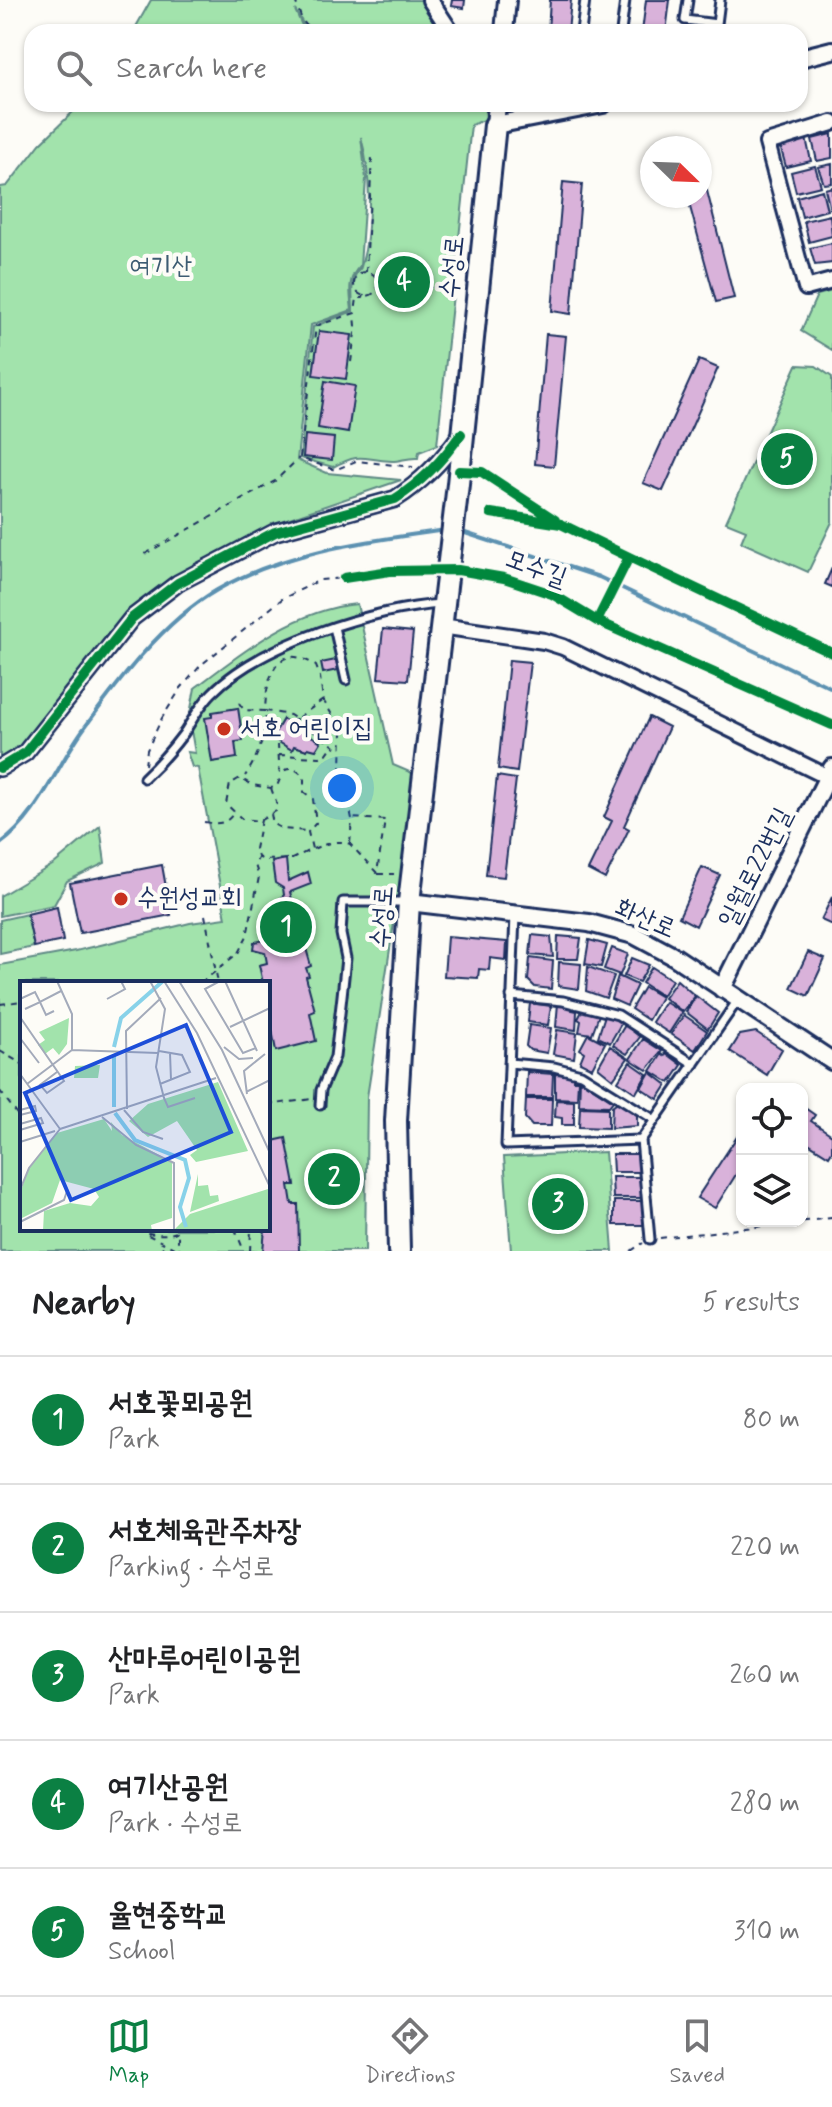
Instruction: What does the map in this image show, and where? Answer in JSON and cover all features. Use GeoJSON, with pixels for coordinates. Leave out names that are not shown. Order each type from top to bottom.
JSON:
{"type":"FeatureCollection","features":[{"type":"Feature","properties":{"kind":"main road","name":"수성로"},"geometry":{"type":"LineString","coordinates":[[399,1251],[396,1121],[409,902],[458,484],[495,125]]}},
{"type":"Feature","properties":{"kind":"street"},"geometry":{"type":"LineString","coordinates":[[430,0],[446,24]]}},
{"type":"Feature","properties":{"kind":"street"},"geometry":{"type":"LineString","coordinates":[[505,24],[507,0]]}},
{"type":"Feature","properties":{"kind":"street"},"geometry":{"type":"LineString","coordinates":[[808,56],[832,50]]}},
{"type":"Feature","properties":{"kind":"street"},"geometry":{"type":"LineString","coordinates":[[491,112],[495,125],[556,112]]}},
{"type":"Feature","properties":{"kind":"street","name":"수성로"},"geometry":{"type":"LineString","coordinates":[[495,125],[496,112]]}},
{"type":"Feature","properties":{"kind":"street"},"geometry":{"type":"LineString","coordinates":[[832,123],[767,143],[806,288],[832,281]]}},
{"type":"Feature","properties":{"kind":"street"},"geometry":{"type":"LineString","coordinates":[[0,768],[25,753],[132,618],[178,583],[275,532],[395,499],[411,489],[443,459],[461,434]]}},
{"type":"Feature","properties":{"kind":"street"},"geometry":{"type":"LineString","coordinates":[[441,626],[544,641],[563,647],[831,775]]}},
{"type":"Feature","properties":{"kind":"street","name":"일월로22번길"},"geometry":{"type":"LineString","coordinates":[[722,989],[831,775]]}},
{"type":"Feature","properties":{"kind":"street","name":"화산로"},"geometry":{"type":"LineString","coordinates":[[409,902],[614,928],[654,944],[832,1061]]}},
{"type":"Feature","properties":{"kind":"lane"},"geometry":{"type":"LineString","coordinates":[[582,24],[585,0]]}},
{"type":"Feature","properties":{"kind":"lane"},"geometry":{"type":"LineString","coordinates":[[622,24],[625,0]]}},
{"type":"Feature","properties":{"kind":"lane"},"geometry":{"type":"LineString","coordinates":[[688,0],[685,20],[717,24],[720,0]]}},
{"type":"Feature","properties":{"kind":"lane"},"geometry":{"type":"LineString","coordinates":[[144,778],[173,747],[208,696],[220,684],[275,651],[334,627],[367,615],[445,596]]}},
{"type":"Feature","properties":{"kind":"lane"},"geometry":{"type":"LineString","coordinates":[[334,627],[346,680]]}},
{"type":"Feature","properties":{"kind":"lane"},"geometry":{"type":"LineString","coordinates":[[320,1101],[335,1057],[346,958],[341,934],[343,902],[409,902]]}},
{"type":"Feature","properties":{"kind":"lane"},"geometry":{"type":"LineString","coordinates":[[515,915],[506,1145],[641,1140]]}},
{"type":"Feature","properties":{"kind":"lane"},"geometry":{"type":"LineString","coordinates":[[511,996],[563,1001],[618,1015],[694,1064]]}},
{"type":"Feature","properties":{"kind":"lane"},"geometry":{"type":"LineString","coordinates":[[650,1239],[641,1140],[738,1000]]}},
{"type":"Feature","properties":{"kind":"lane"},"geometry":{"type":"LineString","coordinates":[[509,1063],[554,1067],[581,1074],[655,1120]]}},
{"type":"Feature","properties":{"kind":"path"},"geometry":{"type":"LineString","coordinates":[[295,0],[305,24]]}},
{"type":"Feature","properties":{"kind":"path"},"geometry":{"type":"LineString","coordinates":[[366,272],[372,157]]}},
{"type":"Feature","properties":{"kind":"path"},"geometry":{"type":"LineString","coordinates":[[364,295],[357,291],[354,284],[359,274],[366,272],[376,277],[378,285]]}},
{"type":"Feature","properties":{"kind":"path"},"geometry":{"type":"LineString","coordinates":[[378,285],[477,289]]}},
{"type":"Feature","properties":{"kind":"path"},"geometry":{"type":"LineString","coordinates":[[351,362],[357,298],[371,294],[378,285]]}},
{"type":"Feature","properties":{"kind":"path"},"geometry":{"type":"LineString","coordinates":[[145,554],[275,481],[300,458],[316,326],[355,313]]}},
{"type":"Feature","properties":{"kind":"path"},"geometry":{"type":"LineString","coordinates":[[300,458],[335,470],[356,461],[427,466],[432,469]]}},
{"type":"Feature","properties":{"kind":"path"},"geometry":{"type":"LineString","coordinates":[[144,778],[147,750],[162,718],[181,688],[201,665],[282,599],[320,580],[352,579]]}},
{"type":"Feature","properties":{"kind":"path"},"geometry":{"type":"LineString","coordinates":[[271,788],[277,805],[261,820],[252,822],[234,813],[226,804],[234,780],[244,777],[259,748],[267,721],[267,682],[278,662],[296,657],[316,666],[323,700],[342,731],[344,789],[352,818],[350,844]]}},
{"type":"Feature","properties":{"kind":"path"},"geometry":{"type":"LineString","coordinates":[[294,720],[323,700]]}},
{"type":"Feature","properties":{"kind":"path"},"geometry":{"type":"LineString","coordinates":[[239,703],[244,710],[290,715],[341,751]]}},
{"type":"Feature","properties":{"kind":"path"},"geometry":{"type":"LineString","coordinates":[[313,731],[321,721],[332,715]]}},
{"type":"Feature","properties":{"kind":"path"},"geometry":{"type":"LineString","coordinates":[[244,777],[252,785],[276,787],[279,781],[278,745]]}},
{"type":"Feature","properties":{"kind":"path"},"geometry":{"type":"LineString","coordinates":[[278,755],[320,757],[326,755],[333,745]]}},
{"type":"Feature","properties":{"kind":"path"},"geometry":{"type":"LineString","coordinates":[[280,772],[290,768],[304,777],[304,792],[313,799],[316,823],[308,832]]}},
{"type":"Feature","properties":{"kind":"path"},"geometry":{"type":"LineString","coordinates":[[204,822],[220,824],[234,813]]}},
{"type":"Feature","properties":{"kind":"path"},"geometry":{"type":"LineString","coordinates":[[271,813],[273,824],[278,827],[308,832]]}},
{"type":"Feature","properties":{"kind":"path"},"geometry":{"type":"LineString","coordinates":[[352,818],[385,820],[377,873]]}},
{"type":"Feature","properties":{"kind":"path"},"geometry":{"type":"LineString","coordinates":[[261,820],[255,849],[263,860],[292,859],[328,843],[344,841],[377,873],[394,874]]}},
{"type":"Feature","properties":{"kind":"path"},"geometry":{"type":"LineString","coordinates":[[308,832],[312,849]]}},
{"type":"Feature","properties":{"kind":"path"},"geometry":{"type":"LineString","coordinates":[[204,981],[238,953],[247,936],[259,877],[255,865],[258,857]]}},
{"type":"Feature","properties":{"kind":"path"},"geometry":{"type":"LineString","coordinates":[[205,915],[217,981]]}},
{"type":"Feature","properties":{"kind":"path"},"geometry":{"type":"LineString","coordinates":[[0,1004],[20,1001]]}},
{"type":"Feature","properties":{"kind":"path"},"geometry":{"type":"LineString","coordinates":[[0,1051],[20,1063]]}},
{"type":"Feature","properties":{"kind":"path"},"geometry":{"type":"LineString","coordinates":[[0,1091],[20,1118]]}},
{"type":"Feature","properties":{"kind":"path"},"geometry":{"type":"LineString","coordinates":[[270,1105],[320,1101]]}},
{"type":"Feature","properties":{"kind":"path"},"geometry":{"type":"LineString","coordinates":[[631,1251],[650,1239],[832,1218]]}},
{"type":"Feature","properties":{"kind":"path"},"geometry":{"type":"LineString","coordinates":[[140,1231],[180,1251]]}},
{"type":"Feature","properties":{"kind":"path"},"geometry":{"type":"LineString","coordinates":[[145,1234],[173,1235],[178,1231]]}},
{"type":"Feature","properties":{"kind":"path"},"geometry":{"type":"LineString","coordinates":[[179,1231],[180,1251]]}},
{"type":"Feature","properties":{"kind":"path"},"geometry":{"type":"LineString","coordinates":[[236,1231],[244,1251]]}},
{"type":"Feature","properties":{"kind":"path"},"geometry":{"type":"LineString","coordinates":[[250,1251],[251,1231]]}},
{"type":"Feature","properties":{"kind":"path"},"geometry":{"type":"LineString","coordinates":[[159,1251],[166,1244]]}},
{"type":"Feature","properties":{"kind":"green space"},"geometry":{"type":"Polygon","coordinates":[[[151,0],[427,0],[441,24],[303,24],[295,10],[301,24],[138,24],[151,0]]]}},
{"type":"Feature","properties":{"kind":"green space","name":"여기산"},"geometry":{"type":"Polygon","coordinates":[[[73,112],[485,112],[487,119],[471,125],[437,445],[419,452],[418,458],[392,461],[357,458],[333,467],[300,458],[313,327],[353,311],[353,282],[360,268],[365,249],[369,200],[361,137],[366,179],[360,266],[350,286],[352,310],[311,325],[297,460],[327,473],[401,480],[284,520],[157,590],[108,637],[14,756],[0,761],[0,187],[7,186],[40,144],[73,112]]]}},
{"type":"Feature","properties":{"kind":"green space"},"geometry":{"type":"Polygon","coordinates":[[[832,291],[832,350],[801,331],[817,295],[832,291]]]}},
{"type":"Feature","properties":{"kind":"green space"},"geometry":{"type":"Polygon","coordinates":[[[797,365],[816,366],[832,377],[832,522],[808,572],[741,542],[746,530],[726,522],[797,365]]]}},
{"type":"Feature","properties":{"kind":"green space"},"geometry":{"type":"Polygon","coordinates":[[[357,604],[393,765],[417,775],[367,1097],[365,1251],[0,1251],[0,965],[76,951],[190,923],[226,918],[198,768],[192,767],[187,752],[195,753],[189,719],[195,688],[271,634],[312,614],[357,604]]]}},
{"type":"Feature","properties":{"kind":"green space"},"geometry":{"type":"Polygon","coordinates":[[[100,826],[105,863],[67,881],[54,905],[0,916],[0,896],[54,864],[100,826]]]}},
{"type":"Feature","properties":{"kind":"green space"},"geometry":{"type":"Polygon","coordinates":[[[27,914],[34,947],[0,954],[0,920],[27,914]]]}},
{"type":"Feature","properties":{"kind":"green space"},"geometry":{"type":"Polygon","coordinates":[[[605,1152],[613,1251],[511,1251],[504,1157],[605,1152]]]}},
{"type":"Feature","properties":{"kind":"building"},"geometry":{"type":"Polygon","coordinates":[[[452,0],[465,0],[464,8],[451,6],[452,0]]]}},
{"type":"Feature","properties":{"kind":"building"},"geometry":{"type":"Polygon","coordinates":[[[550,0],[571,0],[569,24],[548,24],[550,0]]]}},
{"type":"Feature","properties":{"kind":"building"},"geometry":{"type":"Polygon","coordinates":[[[646,0],[670,0],[667,24],[643,24],[646,0]]]}},
{"type":"Feature","properties":{"kind":"building"},"geometry":{"type":"Polygon","coordinates":[[[832,134],[832,158],[817,161],[812,139],[832,134]]]}},
{"type":"Feature","properties":{"kind":"building"},"geometry":{"type":"Polygon","coordinates":[[[806,138],[811,161],[786,167],[781,149],[786,143],[806,138]]]}},
{"type":"Feature","properties":{"kind":"building"},"geometry":{"type":"Polygon","coordinates":[[[832,164],[832,183],[824,184],[818,167],[832,164]]]}},
{"type":"Feature","properties":{"kind":"building"},"geometry":{"type":"Polygon","coordinates":[[[815,166],[821,186],[796,192],[791,172],[815,166]]]}},
{"type":"Feature","properties":{"kind":"building"},"geometry":{"type":"Polygon","coordinates":[[[563,182],[582,184],[571,314],[552,311],[563,182]]]}},
{"type":"Feature","properties":{"kind":"building"},"geometry":{"type":"Polygon","coordinates":[[[832,187],[832,209],[830,209],[825,189],[832,187]]]}},
{"type":"Feature","properties":{"kind":"building"},"geometry":{"type":"Polygon","coordinates":[[[822,190],[827,210],[802,217],[797,197],[822,190]]]}},
{"type":"Feature","properties":{"kind":"building"},"geometry":{"type":"Polygon","coordinates":[[[690,208],[711,208],[734,298],[716,302],[690,208]]]}},
{"type":"Feature","properties":{"kind":"building"},"geometry":{"type":"Polygon","coordinates":[[[830,215],[832,236],[809,242],[804,221],[830,215]]]}},
{"type":"Feature","properties":{"kind":"building"},"geometry":{"type":"Polygon","coordinates":[[[832,243],[832,263],[815,265],[810,248],[832,243]]]}},
{"type":"Feature","properties":{"kind":"building"},"geometry":{"type":"Polygon","coordinates":[[[319,331],[352,335],[346,379],[313,375],[319,331]]]}},
{"type":"Feature","properties":{"kind":"building"},"geometry":{"type":"Polygon","coordinates":[[[546,334],[566,336],[554,466],[535,464],[546,334]]]}},
{"type":"Feature","properties":{"kind":"building"},"geometry":{"type":"Polygon","coordinates":[[[699,360],[718,368],[663,491],[643,483],[699,360]]]}},
{"type":"Feature","properties":{"kind":"building"},"geometry":{"type":"Polygon","coordinates":[[[325,381],[355,386],[348,433],[318,428],[325,381]]]}},
{"type":"Feature","properties":{"kind":"building"},"geometry":{"type":"Polygon","coordinates":[[[305,435],[334,438],[332,460],[303,457],[305,435]]]}},
{"type":"Feature","properties":{"kind":"building"},"geometry":{"type":"Polygon","coordinates":[[[832,568],[832,587],[825,584],[832,568]]]}},
{"type":"Feature","properties":{"kind":"building"},"geometry":{"type":"Polygon","coordinates":[[[383,629],[413,632],[408,680],[378,678],[383,629]]]}},
{"type":"Feature","properties":{"kind":"building"},"geometry":{"type":"Polygon","coordinates":[[[336,660],[338,670],[323,673],[321,663],[336,660]]]}},
{"type":"Feature","properties":{"kind":"building"},"geometry":{"type":"Polygon","coordinates":[[[509,660],[530,662],[517,772],[498,769],[509,660]]]}},
{"type":"Feature","properties":{"kind":"building","name":"서호 어린이집"},"geometry":{"type":"Polygon","coordinates":[[[238,708],[243,741],[235,742],[237,758],[212,762],[205,718],[212,717],[212,712],[238,708]]]}},
{"type":"Feature","properties":{"kind":"building"},"geometry":{"type":"Polygon","coordinates":[[[649,717],[669,727],[624,826],[629,829],[605,879],[588,870],[612,821],[604,817],[649,717]]]}},
{"type":"Feature","properties":{"kind":"building"},"geometry":{"type":"Polygon","coordinates":[[[283,719],[321,742],[316,750],[294,746],[292,750],[272,738],[283,719]]]}},
{"type":"Feature","properties":{"kind":"building"},"geometry":{"type":"Polygon","coordinates":[[[497,776],[516,779],[504,877],[486,875],[497,776]]]}},
{"type":"Feature","properties":{"kind":"building"},"geometry":{"type":"Polygon","coordinates":[[[286,859],[288,881],[308,872],[311,884],[290,892],[311,966],[306,968],[309,976],[306,977],[315,1011],[310,1013],[316,1041],[276,1051],[270,1020],[270,981],[263,981],[259,965],[267,963],[265,952],[253,949],[254,942],[277,938],[275,932],[270,933],[268,929],[262,931],[269,911],[284,895],[283,888],[275,883],[272,862],[286,859]]]}},
{"type":"Feature","properties":{"kind":"building","name":"수원성교회"},"geometry":{"type":"Polygon","coordinates":[[[162,865],[171,915],[80,933],[70,883],[162,865]]]}},
{"type":"Feature","properties":{"kind":"building"},"geometry":{"type":"Polygon","coordinates":[[[702,867],[720,875],[696,926],[679,917],[702,867]]]}},
{"type":"Feature","properties":{"kind":"building"},"geometry":{"type":"Polygon","coordinates":[[[832,897],[832,925],[821,920],[832,897]]]}},
{"type":"Feature","properties":{"kind":"building"},"geometry":{"type":"Polygon","coordinates":[[[57,907],[63,941],[34,947],[27,914],[57,907]]]}},
{"type":"Feature","properties":{"kind":"building"},"geometry":{"type":"Polygon","coordinates":[[[532,935],[551,937],[553,957],[530,955],[532,935]]]}},
{"type":"Feature","properties":{"kind":"building"},"geometry":{"type":"Polygon","coordinates":[[[558,936],[581,938],[578,959],[557,959],[558,936]]]}},
{"type":"Feature","properties":{"kind":"building"},"geometry":{"type":"Polygon","coordinates":[[[447,937],[507,942],[506,960],[490,958],[489,970],[479,969],[478,978],[444,976],[447,937]]]}},
{"type":"Feature","properties":{"kind":"building"},"geometry":{"type":"Polygon","coordinates":[[[589,940],[607,945],[601,967],[585,964],[589,940]]]}},
{"type":"Feature","properties":{"kind":"building"},"geometry":{"type":"Polygon","coordinates":[[[612,948],[628,954],[620,975],[604,969],[612,948]]]}},
{"type":"Feature","properties":{"kind":"building"},"geometry":{"type":"Polygon","coordinates":[[[808,952],[825,959],[808,996],[791,988],[808,952]]]}},
{"type":"Feature","properties":{"kind":"building"},"geometry":{"type":"Polygon","coordinates":[[[530,958],[553,961],[551,989],[535,987],[528,980],[530,958]]]}},
{"type":"Feature","properties":{"kind":"building"},"geometry":{"type":"Polygon","coordinates":[[[632,958],[649,965],[639,982],[624,976],[632,958]]]}},
{"type":"Feature","properties":{"kind":"building"},"geometry":{"type":"Polygon","coordinates":[[[559,962],[581,964],[579,989],[558,986],[559,962]]]}},
{"type":"Feature","properties":{"kind":"building"},"geometry":{"type":"Polygon","coordinates":[[[588,967],[614,976],[606,998],[586,991],[588,967]]]}},
{"type":"Feature","properties":{"kind":"building"},"geometry":{"type":"Polygon","coordinates":[[[652,967],[672,980],[662,996],[642,983],[652,967]]]}},
{"type":"Feature","properties":{"kind":"building"},"geometry":{"type":"Polygon","coordinates":[[[618,976],[637,985],[627,1006],[611,999],[618,976]]]}},
{"type":"Feature","properties":{"kind":"building"},"geometry":{"type":"Polygon","coordinates":[[[677,980],[695,996],[683,1012],[664,998],[677,980]]]}},
{"type":"Feature","properties":{"kind":"building"},"geometry":{"type":"Polygon","coordinates":[[[644,987],[661,997],[648,1020],[631,1009],[644,987]]]}},
{"type":"Feature","properties":{"kind":"building"},"geometry":{"type":"Polygon","coordinates":[[[696,996],[718,1013],[708,1029],[686,1012],[696,996]]]}},
{"type":"Feature","properties":{"kind":"building"},"geometry":{"type":"Polygon","coordinates":[[[665,1002],[682,1013],[669,1033],[652,1022],[665,1002]]]}},
{"type":"Feature","properties":{"kind":"building"},"geometry":{"type":"Polygon","coordinates":[[[530,1003],[551,1006],[548,1025],[528,1022],[530,1003]]]}},
{"type":"Feature","properties":{"kind":"building"},"geometry":{"type":"Polygon","coordinates":[[[558,1003],[572,1004],[572,1010],[577,1011],[576,1030],[556,1027],[558,1003]]]}},
{"type":"Feature","properties":{"kind":"building"},"geometry":{"type":"Polygon","coordinates":[[[584,1007],[600,1012],[592,1034],[579,1032],[581,1021],[578,1019],[584,1007]]]}},
{"type":"Feature","properties":{"kind":"building"},"geometry":{"type":"Polygon","coordinates":[[[605,1015],[622,1022],[610,1043],[598,1037],[605,1015]]]}},
{"type":"Feature","properties":{"kind":"building"},"geometry":{"type":"Polygon","coordinates":[[[684,1015],[707,1031],[695,1050],[671,1034],[684,1015]]]}},
{"type":"Feature","properties":{"kind":"building"},"geometry":{"type":"Polygon","coordinates":[[[529,1025],[551,1028],[547,1053],[530,1050],[526,1046],[529,1025]]]}},
{"type":"Feature","properties":{"kind":"building"},"geometry":{"type":"Polygon","coordinates":[[[625,1025],[640,1037],[627,1054],[613,1045],[625,1025]]]}},
{"type":"Feature","properties":{"kind":"building"},"geometry":{"type":"Polygon","coordinates":[[[557,1030],[577,1033],[574,1058],[553,1054],[557,1030]]]}},
{"type":"Feature","properties":{"kind":"building"},"geometry":{"type":"Polygon","coordinates":[[[756,1032],[782,1049],[767,1075],[730,1051],[740,1035],[756,1032]]]}},
{"type":"Feature","properties":{"kind":"building"},"geometry":{"type":"Polygon","coordinates":[[[588,1034],[605,1043],[592,1068],[580,1062],[584,1052],[580,1049],[588,1034]]]}},
{"type":"Feature","properties":{"kind":"building"},"geometry":{"type":"Polygon","coordinates":[[[643,1039],[662,1051],[647,1070],[630,1059],[643,1039]]]}},
{"type":"Feature","properties":{"kind":"building"},"geometry":{"type":"Polygon","coordinates":[[[610,1046],[628,1058],[613,1079],[598,1067],[610,1046]]]}},
{"type":"Feature","properties":{"kind":"building"},"geometry":{"type":"Polygon","coordinates":[[[666,1053],[682,1065],[670,1083],[651,1071],[662,1054],[664,1056],[666,1053]]]}},
{"type":"Feature","properties":{"kind":"building"},"geometry":{"type":"Polygon","coordinates":[[[630,1062],[647,1074],[636,1093],[618,1081],[630,1062]]]}},
{"type":"Feature","properties":{"kind":"building"},"geometry":{"type":"Polygon","coordinates":[[[527,1072],[553,1074],[552,1097],[526,1097],[527,1072]]]}},
{"type":"Feature","properties":{"kind":"building"},"geometry":{"type":"Polygon","coordinates":[[[650,1072],[667,1085],[658,1099],[641,1088],[650,1072]]]}},
{"type":"Feature","properties":{"kind":"building"},"geometry":{"type":"Polygon","coordinates":[[[555,1074],[573,1075],[573,1080],[578,1080],[577,1099],[555,1098],[555,1074]]]}},
{"type":"Feature","properties":{"kind":"building"},"geometry":{"type":"Polygon","coordinates":[[[580,1079],[613,1101],[609,1106],[579,1105],[580,1079]]]}},
{"type":"Feature","properties":{"kind":"building"},"geometry":{"type":"Polygon","coordinates":[[[526,1099],[552,1099],[551,1126],[532,1126],[525,1118],[526,1099]]]}},
{"type":"Feature","properties":{"kind":"building"},"geometry":{"type":"Polygon","coordinates":[[[556,1100],[574,1101],[574,1125],[562,1125],[562,1118],[555,1117],[556,1100]]]}},
{"type":"Feature","properties":{"kind":"building"},"geometry":{"type":"Polygon","coordinates":[[[620,1100],[637,1112],[637,1126],[611,1128],[612,1106],[620,1100]]]}},
{"type":"Feature","properties":{"kind":"building"},"geometry":{"type":"Polygon","coordinates":[[[580,1107],[608,1108],[608,1128],[579,1127],[580,1107]]]}},
{"type":"Feature","properties":{"kind":"building"},"geometry":{"type":"Polygon","coordinates":[[[808,1110],[815,1115],[811,1121],[832,1135],[829,1156],[808,1143],[808,1110]]]}},
{"type":"Feature","properties":{"kind":"building"},"geometry":{"type":"Polygon","coordinates":[[[286,1138],[295,1185],[289,1185],[292,1204],[298,1204],[299,1251],[263,1251],[265,1231],[270,1231],[270,1142],[286,1138]]]}},
{"type":"Feature","properties":{"kind":"building"},"geometry":{"type":"Polygon","coordinates":[[[736,1138],[736,1175],[715,1208],[697,1198],[736,1138]]]}},
{"type":"Feature","properties":{"kind":"building"},"geometry":{"type":"Polygon","coordinates":[[[612,1154],[641,1154],[641,1172],[613,1172],[612,1154]]]}},
{"type":"Feature","properties":{"kind":"building"},"geometry":{"type":"Polygon","coordinates":[[[612,1177],[643,1177],[644,1198],[613,1198],[612,1177]]]}},
{"type":"Feature","properties":{"kind":"building"},"geometry":{"type":"Polygon","coordinates":[[[614,1201],[644,1201],[646,1225],[614,1225],[614,1201]]]}},
{"type":"Feature","properties":{"kind":"waterway"},"geometry":{"type":"LineString","coordinates":[[0,844],[25,821],[82,731],[126,673],[160,635],[197,603],[244,576],[300,556],[358,543],[446,530]]}},
{"type":"Feature","properties":{"kind":"waterway"},"geometry":{"type":"LineString","coordinates":[[459,531],[599,577],[832,688]]}},
{"type":"Feature","properties":{"kind":"cycle path"},"geometry":{"type":"LineString","coordinates":[[0,768],[25,753],[132,618],[178,583],[275,532],[395,499],[431,470],[461,434]]}},
{"type":"Feature","properties":{"kind":"cycle path"},"geometry":{"type":"LineString","coordinates":[[459,471],[482,472],[555,520]]}},
{"type":"Feature","properties":{"kind":"cycle path"},"geometry":{"type":"LineString","coordinates":[[491,513],[561,524],[629,557]]}},
{"type":"Feature","properties":{"kind":"cycle path"},"geometry":{"type":"LineString","coordinates":[[597,621],[629,557],[832,653]]}},
{"type":"Feature","properties":{"kind":"cycle path","name":"모수길"},"geometry":{"type":"LineString","coordinates":[[344,578],[390,571],[458,570],[504,578],[552,594],[597,621],[832,725]]}},
{"type":"Feature","properties":{"kind":"place","name":"여기산공원"},"geometry":{"type":"Point","coordinates":[404,282]}},
{"type":"Feature","properties":{"kind":"place","name":"율현중학교"},"geometry":{"type":"Point","coordinates":[787,459]}},
{"type":"Feature","properties":{"kind":"place","name":"서호 어린이집"},"geometry":{"type":"Point","coordinates":[224,729]}},
{"type":"Feature","properties":{"kind":"place","name":"수원성교회"},"geometry":{"type":"Point","coordinates":[121,899]}},
{"type":"Feature","properties":{"kind":"place","name":"서호꽃뫼공원"},"geometry":{"type":"Point","coordinates":[286,927]}},
{"type":"Feature","properties":{"kind":"place","name":"서호체육관주차장"},"geometry":{"type":"Point","coordinates":[334,1179]}},
{"type":"Feature","properties":{"kind":"place","name":"산마루어린이공원"},"geometry":{"type":"Point","coordinates":[558,1204]}}]}
